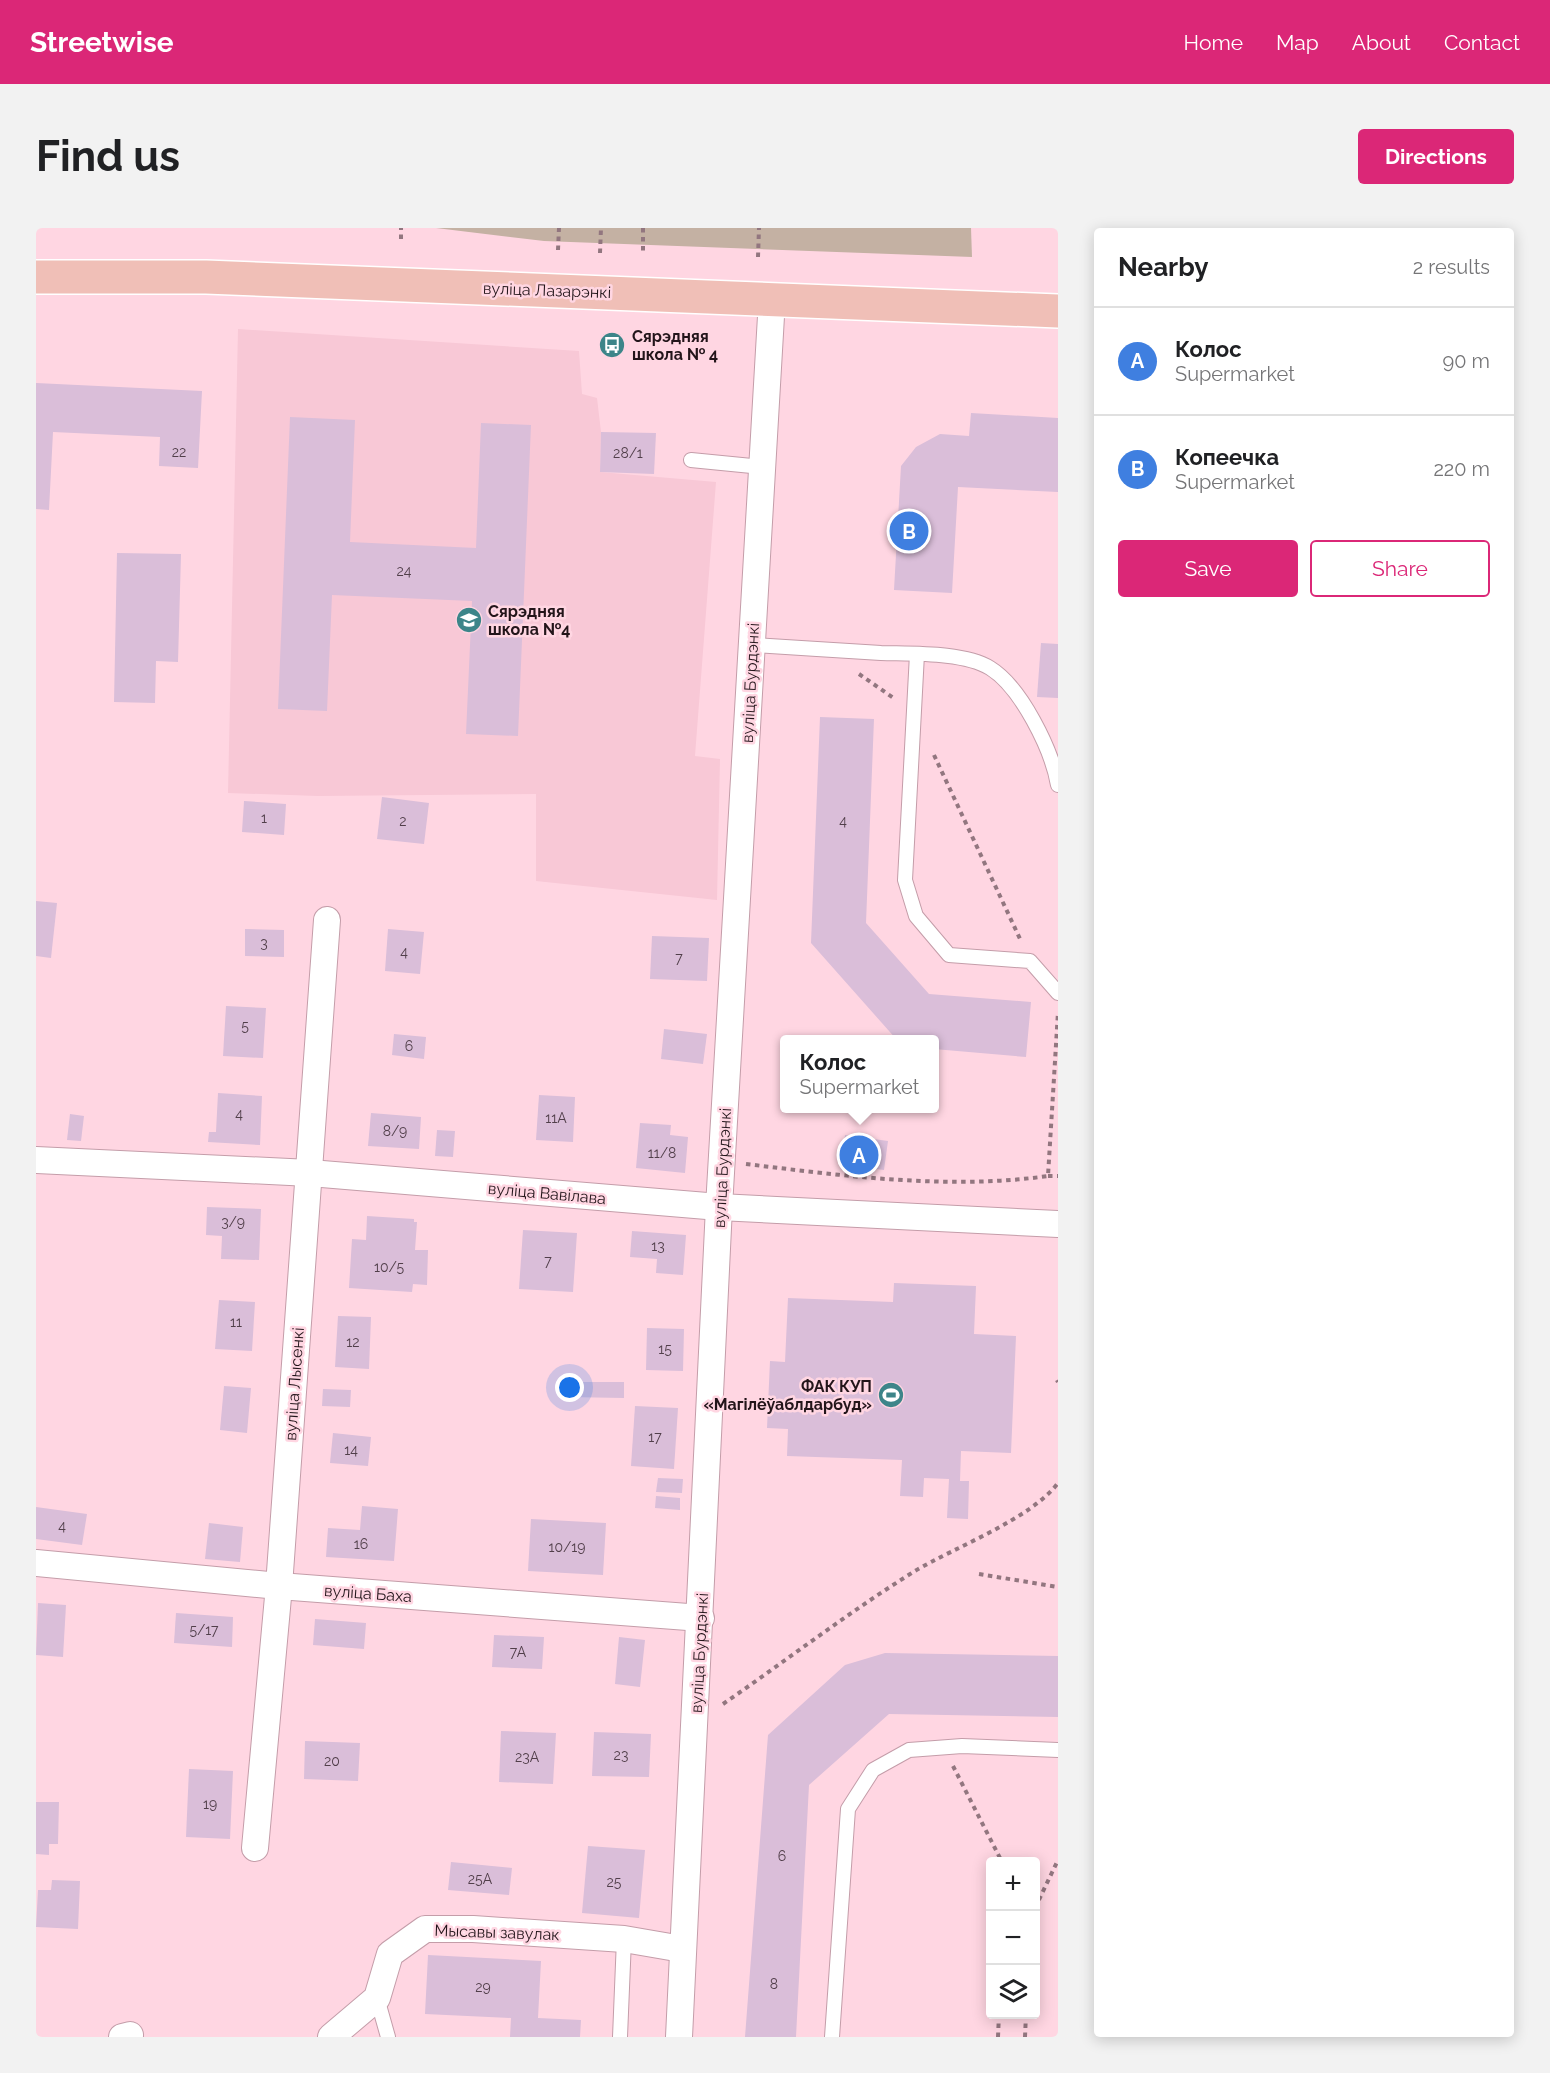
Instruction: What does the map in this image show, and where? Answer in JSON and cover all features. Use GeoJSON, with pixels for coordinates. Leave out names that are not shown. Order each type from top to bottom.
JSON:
{"type":"FeatureCollection","features":[{"type":"Feature","properties":{"kind":"main road","name":"вуліца Лазарэнкі"},"geometry":{"type":"LineString","coordinates":[[36,278],[206,278],[1058,311]]}},
{"type":"Feature","properties":{"kind":"street","name":"вуліца Бурдэнкі"},"geometry":{"type":"LineString","coordinates":[[679,2037],[701,1618],[719,1207],[772,299]]}},
{"type":"Feature","properties":{"kind":"street","name":"вуліца Лысенкі"},"geometry":{"type":"LineString","coordinates":[[255,1848],[279,1586],[327,920]]}},
{"type":"Feature","properties":{"kind":"street","name":"вуліца Вавілава"},"geometry":{"type":"LineString","coordinates":[[36,1160],[310,1173],[719,1207],[1058,1224]]}},
{"type":"Feature","properties":{"kind":"street","name":"вуліца Баха"},"geometry":{"type":"LineString","coordinates":[[36,1563],[279,1586],[701,1618]]}},
{"type":"Feature","properties":{"kind":"street","name":"Мысавы завулак"},"geometry":{"type":"LineString","coordinates":[[377,1998],[390,1954],[425,1929],[473,1929],[624,1939],[682,1948]]}},
{"type":"Feature","properties":{"kind":"street"},"geometry":{"type":"LineString","coordinates":[[331,2037],[377,1998]]}},
{"type":"Feature","properties":{"kind":"lane"},"geometry":{"type":"LineString","coordinates":[[692,460],[762,467]]}},
{"type":"Feature","properties":{"kind":"lane"},"geometry":{"type":"LineString","coordinates":[[753,645],[917,654],[971,660],[991,669],[1020,699],[1055,764],[1058,785]]}},
{"type":"Feature","properties":{"kind":"lane"},"geometry":{"type":"LineString","coordinates":[[917,654],[905,880],[916,916],[949,955],[1030,961],[1058,993]]}},
{"type":"Feature","properties":{"kind":"lane"},"geometry":{"type":"LineString","coordinates":[[832,2037],[848,1809],[873,1770],[909,1750],[943,1747],[1058,1750]]}},
{"type":"Feature","properties":{"kind":"lane"},"geometry":{"type":"LineString","coordinates":[[620,2037],[624,1939]]}},
{"type":"Feature","properties":{"kind":"lane"},"geometry":{"type":"LineString","coordinates":[[377,1998],[388,2037]]}},
{"type":"Feature","properties":{"kind":"path"},"geometry":{"type":"LineString","coordinates":[[401,228],[401,240]]}},
{"type":"Feature","properties":{"kind":"path"},"geometry":{"type":"LineString","coordinates":[[558,250],[559,228]]}},
{"type":"Feature","properties":{"kind":"path"},"geometry":{"type":"LineString","coordinates":[[600,253],[601,228]]}},
{"type":"Feature","properties":{"kind":"path"},"geometry":{"type":"LineString","coordinates":[[643,228],[643,254]]}},
{"type":"Feature","properties":{"kind":"path"},"geometry":{"type":"LineString","coordinates":[[758,257],[759,228]]}},
{"type":"Feature","properties":{"kind":"path"},"geometry":{"type":"LineString","coordinates":[[824,649],[914,712],[1030,961]]}},
{"type":"Feature","properties":{"kind":"path"},"geometry":{"type":"LineString","coordinates":[[1048,1176],[1058,1011]]}},
{"type":"Feature","properties":{"kind":"path"},"geometry":{"type":"LineString","coordinates":[[1055,1062],[1058,1071]]}},
{"type":"Feature","properties":{"kind":"path"},"geometry":{"type":"LineString","coordinates":[[722,1162],[867,1179],[1001,1182],[1058,1176]]}},
{"type":"Feature","properties":{"kind":"path"},"geometry":{"type":"LineString","coordinates":[[695,1724],[915,1571],[980,1538],[1049,1495],[1058,1483]]}},
{"type":"Feature","properties":{"kind":"path"},"geometry":{"type":"LineString","coordinates":[[979,1574],[1058,1587]]}},
{"type":"Feature","properties":{"kind":"path"},"geometry":{"type":"LineString","coordinates":[[943,1747],[999,1857]]}},
{"type":"Feature","properties":{"kind":"path"},"geometry":{"type":"LineString","coordinates":[[1040,1898],[1058,1860]]}},
{"type":"Feature","properties":{"kind":"path"},"geometry":{"type":"LineString","coordinates":[[998,2037],[999,2019]]}},
{"type":"Feature","properties":{"kind":"path"},"geometry":{"type":"LineString","coordinates":[[1026,2019],[1026,2037]]}},
{"type":"Feature","properties":{"kind":"shaded area"},"geometry":{"type":"Polygon","coordinates":[[[436,228],[971,228],[972,257],[544,241],[436,228]]]}},
{"type":"Feature","properties":{"kind":"shaded area","name":"Сярэдняя школа №4"},"geometry":{"type":"Polygon","coordinates":[[[238,329],[579,351],[582,394],[597,398],[601,432],[600,472],[716,482],[695,756],[720,759],[717,900],[536,881],[536,794],[318,796],[228,793],[238,329]]]}},
{"type":"Feature","properties":{"kind":"building"},"geometry":{"type":"Polygon","coordinates":[[[36,383],[202,391],[198,468],[159,466],[160,437],[53,432],[49,510],[36,509],[36,383]]]}},
{"type":"Feature","properties":{"kind":"building"},"geometry":{"type":"Polygon","coordinates":[[[971,413],[1058,418],[1058,492],[958,487],[952,593],[894,590],[901,466],[916,447],[940,434],[969,436],[971,413]]]}},
{"type":"Feature","properties":{"kind":"building"},"geometry":{"type":"Polygon","coordinates":[[[290,417],[355,420],[350,542],[476,548],[481,423],[531,425],[518,736],[466,734],[472,601],[332,595],[327,711],[278,709],[290,417]]]}},
{"type":"Feature","properties":{"kind":"building"},"geometry":{"type":"Polygon","coordinates":[[[601,432],[656,433],[654,474],[600,472],[601,432]]]}},
{"type":"Feature","properties":{"kind":"building"},"geometry":{"type":"Polygon","coordinates":[[[117,553],[181,554],[178,662],[156,661],[155,703],[114,702],[117,553]]]}},
{"type":"Feature","properties":{"kind":"building"},"geometry":{"type":"Polygon","coordinates":[[[1041,643],[1058,644],[1058,698],[1037,697],[1041,643]]]}},
{"type":"Feature","properties":{"kind":"building"},"geometry":{"type":"Polygon","coordinates":[[[820,717],[874,719],[866,923],[929,994],[1031,1002],[1026,1057],[939,1049],[939,1035],[893,1035],[811,943],[820,717]]]}},
{"type":"Feature","properties":{"kind":"building"},"geometry":{"type":"Polygon","coordinates":[[[382,797],[429,803],[424,844],[377,839],[382,797]]]}},
{"type":"Feature","properties":{"kind":"building"},"geometry":{"type":"Polygon","coordinates":[[[244,801],[286,804],[284,835],[242,832],[244,801]]]}},
{"type":"Feature","properties":{"kind":"building"},"geometry":{"type":"Polygon","coordinates":[[[36,901],[57,903],[51,958],[36,956],[36,901]]]}},
{"type":"Feature","properties":{"kind":"building"},"geometry":{"type":"Polygon","coordinates":[[[245,929],[284,930],[284,957],[245,956],[245,929]]]}},
{"type":"Feature","properties":{"kind":"building"},"geometry":{"type":"Polygon","coordinates":[[[388,929],[424,932],[420,974],[385,971],[388,929]]]}},
{"type":"Feature","properties":{"kind":"building"},"geometry":{"type":"Polygon","coordinates":[[[652,936],[709,938],[707,981],[650,979],[652,936]]]}},
{"type":"Feature","properties":{"kind":"building"},"geometry":{"type":"Polygon","coordinates":[[[226,1006],[266,1008],[263,1058],[223,1056],[226,1006]]]}},
{"type":"Feature","properties":{"kind":"building"},"geometry":{"type":"Polygon","coordinates":[[[664,1029],[707,1034],[703,1064],[661,1059],[664,1029]]]}},
{"type":"Feature","properties":{"kind":"building"},"geometry":{"type":"Polygon","coordinates":[[[394,1034],[426,1037],[424,1059],[392,1055],[394,1034]]]}},
{"type":"Feature","properties":{"kind":"building"},"geometry":{"type":"Polygon","coordinates":[[[218,1093],[262,1096],[260,1145],[208,1142],[209,1132],[216,1132],[218,1093]]]}},
{"type":"Feature","properties":{"kind":"building"},"geometry":{"type":"Polygon","coordinates":[[[539,1095],[575,1097],[573,1142],[536,1140],[539,1095]]]}},
{"type":"Feature","properties":{"kind":"building"},"geometry":{"type":"Polygon","coordinates":[[[371,1113],[421,1117],[419,1149],[368,1146],[371,1113]]]}},
{"type":"Feature","properties":{"kind":"building"},"geometry":{"type":"Polygon","coordinates":[[[70,1114],[84,1116],[81,1141],[67,1140],[70,1114]]]}},
{"type":"Feature","properties":{"kind":"building"},"geometry":{"type":"Polygon","coordinates":[[[640,1123],[671,1125],[670,1135],[688,1137],[685,1173],[636,1168],[640,1123]]]}},
{"type":"Feature","properties":{"kind":"building"},"geometry":{"type":"Polygon","coordinates":[[[437,1130],[455,1131],[453,1157],[435,1156],[437,1130]]]}},
{"type":"Feature","properties":{"kind":"building"},"geometry":{"type":"Polygon","coordinates":[[[845,1135],[888,1141],[884,1170],[867,1168],[867,1173],[858,1171],[859,1167],[841,1165],[845,1135]]]}},
{"type":"Feature","properties":{"kind":"building"},"geometry":{"type":"Polygon","coordinates":[[[207,1207],[261,1209],[259,1260],[221,1259],[222,1236],[206,1235],[207,1207]]]}},
{"type":"Feature","properties":{"kind":"building"},"geometry":{"type":"Polygon","coordinates":[[[367,1216],[414,1219],[414,1222],[417,1222],[415,1250],[428,1250],[427,1285],[413,1284],[412,1292],[349,1288],[352,1239],[366,1240],[367,1216]]]}},
{"type":"Feature","properties":{"kind":"building"},"geometry":{"type":"Polygon","coordinates":[[[523,1230],[577,1233],[573,1292],[519,1289],[523,1230]]]}},
{"type":"Feature","properties":{"kind":"building"},"geometry":{"type":"Polygon","coordinates":[[[632,1231],[686,1235],[683,1275],[656,1273],[657,1259],[630,1257],[632,1231]]]}},
{"type":"Feature","properties":{"kind":"building","name":"ФАК КУП «Магілёўаблдарбуд»"},"geometry":{"type":"Polygon","coordinates":[[[894,1283],[976,1286],[974,1334],[1016,1336],[1011,1453],[961,1451],[960,1481],[969,1481],[968,1519],[947,1518],[949,1479],[924,1478],[923,1497],[900,1496],[902,1460],[787,1456],[788,1429],[767,1428],[770,1361],[785,1362],[788,1298],[893,1302],[894,1283]]]}},
{"type":"Feature","properties":{"kind":"building"},"geometry":{"type":"Polygon","coordinates":[[[219,1300],[255,1302],[252,1351],[215,1349],[219,1300]]]}},
{"type":"Feature","properties":{"kind":"building"},"geometry":{"type":"Polygon","coordinates":[[[338,1316],[371,1317],[369,1369],[335,1367],[338,1316]]]}},
{"type":"Feature","properties":{"kind":"building"},"geometry":{"type":"Polygon","coordinates":[[[647,1328],[684,1329],[683,1371],[646,1370],[647,1328]]]}},
{"type":"Feature","properties":{"kind":"building"},"geometry":{"type":"Polygon","coordinates":[[[568,1382],[624,1382],[624,1398],[567,1397],[568,1382]]]}},
{"type":"Feature","properties":{"kind":"building"},"geometry":{"type":"Polygon","coordinates":[[[224,1386],[251,1388],[247,1433],[220,1430],[224,1386]]]}},
{"type":"Feature","properties":{"kind":"building"},"geometry":{"type":"Polygon","coordinates":[[[323,1389],[351,1390],[350,1407],[322,1406],[323,1389]]]}},
{"type":"Feature","properties":{"kind":"building"},"geometry":{"type":"Polygon","coordinates":[[[635,1406],[678,1408],[674,1469],[631,1466],[635,1406]]]}},
{"type":"Feature","properties":{"kind":"building"},"geometry":{"type":"Polygon","coordinates":[[[333,1433],[371,1437],[368,1466],[330,1463],[333,1433]]]}},
{"type":"Feature","properties":{"kind":"building"},"geometry":{"type":"Polygon","coordinates":[[[658,1478],[683,1479],[682,1493],[656,1492],[658,1478]]]}},
{"type":"Feature","properties":{"kind":"building"},"geometry":{"type":"Polygon","coordinates":[[[656,1496],[680,1498],[680,1510],[655,1508],[656,1496]]]}},
{"type":"Feature","properties":{"kind":"building"},"geometry":{"type":"Polygon","coordinates":[[[362,1506],[398,1509],[394,1561],[326,1557],[328,1528],[360,1530],[362,1506]]]}},
{"type":"Feature","properties":{"kind":"building"},"geometry":{"type":"Polygon","coordinates":[[[36,1507],[87,1514],[82,1545],[36,1539],[36,1507]]]}},
{"type":"Feature","properties":{"kind":"building"},"geometry":{"type":"Polygon","coordinates":[[[531,1519],[606,1523],[603,1575],[528,1571],[531,1519]]]}},
{"type":"Feature","properties":{"kind":"building"},"geometry":{"type":"Polygon","coordinates":[[[209,1523],[243,1527],[240,1562],[205,1559],[209,1523]]]}},
{"type":"Feature","properties":{"kind":"building"},"geometry":{"type":"Polygon","coordinates":[[[38,1603],[66,1605],[63,1657],[36,1655],[38,1603]]]}},
{"type":"Feature","properties":{"kind":"building"},"geometry":{"type":"Polygon","coordinates":[[[176,1613],[233,1617],[232,1647],[174,1643],[176,1613]]]}},
{"type":"Feature","properties":{"kind":"building"},"geometry":{"type":"Polygon","coordinates":[[[315,1619],[366,1623],[364,1649],[313,1645],[315,1619]]]}},
{"type":"Feature","properties":{"kind":"building"},"geometry":{"type":"Polygon","coordinates":[[[494,1635],[544,1637],[542,1669],[492,1667],[494,1635]]]}},
{"type":"Feature","properties":{"kind":"building"},"geometry":{"type":"Polygon","coordinates":[[[619,1637],[645,1640],[640,1687],[615,1684],[619,1637]]]}},
{"type":"Feature","properties":{"kind":"building"},"geometry":{"type":"Polygon","coordinates":[[[885,1653],[1058,1656],[1058,1717],[889,1714],[809,1785],[796,2037],[745,2037],[768,1735],[845,1665],[885,1653]]]}},
{"type":"Feature","properties":{"kind":"building"},"geometry":{"type":"Polygon","coordinates":[[[501,1731],[556,1733],[553,1784],[499,1782],[501,1731]]]}},
{"type":"Feature","properties":{"kind":"building"},"geometry":{"type":"Polygon","coordinates":[[[594,1732],[651,1734],[649,1777],[592,1776],[594,1732]]]}},
{"type":"Feature","properties":{"kind":"building"},"geometry":{"type":"Polygon","coordinates":[[[305,1741],[360,1743],[358,1781],[304,1779],[305,1741]]]}},
{"type":"Feature","properties":{"kind":"building"},"geometry":{"type":"Polygon","coordinates":[[[189,1769],[233,1771],[230,1839],[186,1837],[189,1769]]]}},
{"type":"Feature","properties":{"kind":"building"},"geometry":{"type":"Polygon","coordinates":[[[36,1802],[59,1802],[58,1844],[49,1844],[49,1855],[36,1854],[36,1802]]]}},
{"type":"Feature","properties":{"kind":"building"},"geometry":{"type":"Polygon","coordinates":[[[588,1846],[645,1850],[639,1918],[582,1913],[588,1846]]]}},
{"type":"Feature","properties":{"kind":"building"},"geometry":{"type":"Polygon","coordinates":[[[451,1862],[512,1868],[509,1895],[448,1890],[451,1862]]]}},
{"type":"Feature","properties":{"kind":"building"},"geometry":{"type":"Polygon","coordinates":[[[52,1880],[80,1881],[78,1929],[36,1927],[38,1890],[51,1890],[52,1880]]]}},
{"type":"Feature","properties":{"kind":"building"},"geometry":{"type":"Polygon","coordinates":[[[428,1955],[541,1961],[538,2018],[581,2020],[580,2037],[510,2037],[511,2018],[425,2014],[428,1955]]]}},
{"type":"Feature","properties":{"kind":"place","name":"Сярэдняя школа № 4"},"geometry":{"type":"Point","coordinates":[612,345]}},
{"type":"Feature","properties":{"kind":"place","name":"Копеечка"},"geometry":{"type":"Point","coordinates":[909,531]}},
{"type":"Feature","properties":{"kind":"place","name":"Сярэдняя школа №4"},"geometry":{"type":"Point","coordinates":[469,620]}},
{"type":"Feature","properties":{"kind":"place","name":"Колос"},"geometry":{"type":"Point","coordinates":[859,1155]}},
{"type":"Feature","properties":{"kind":"place","name":"ФАК КУП «Магілёўаблдарбуд»"},"geometry":{"type":"Point","coordinates":[891,1395]}}]}
